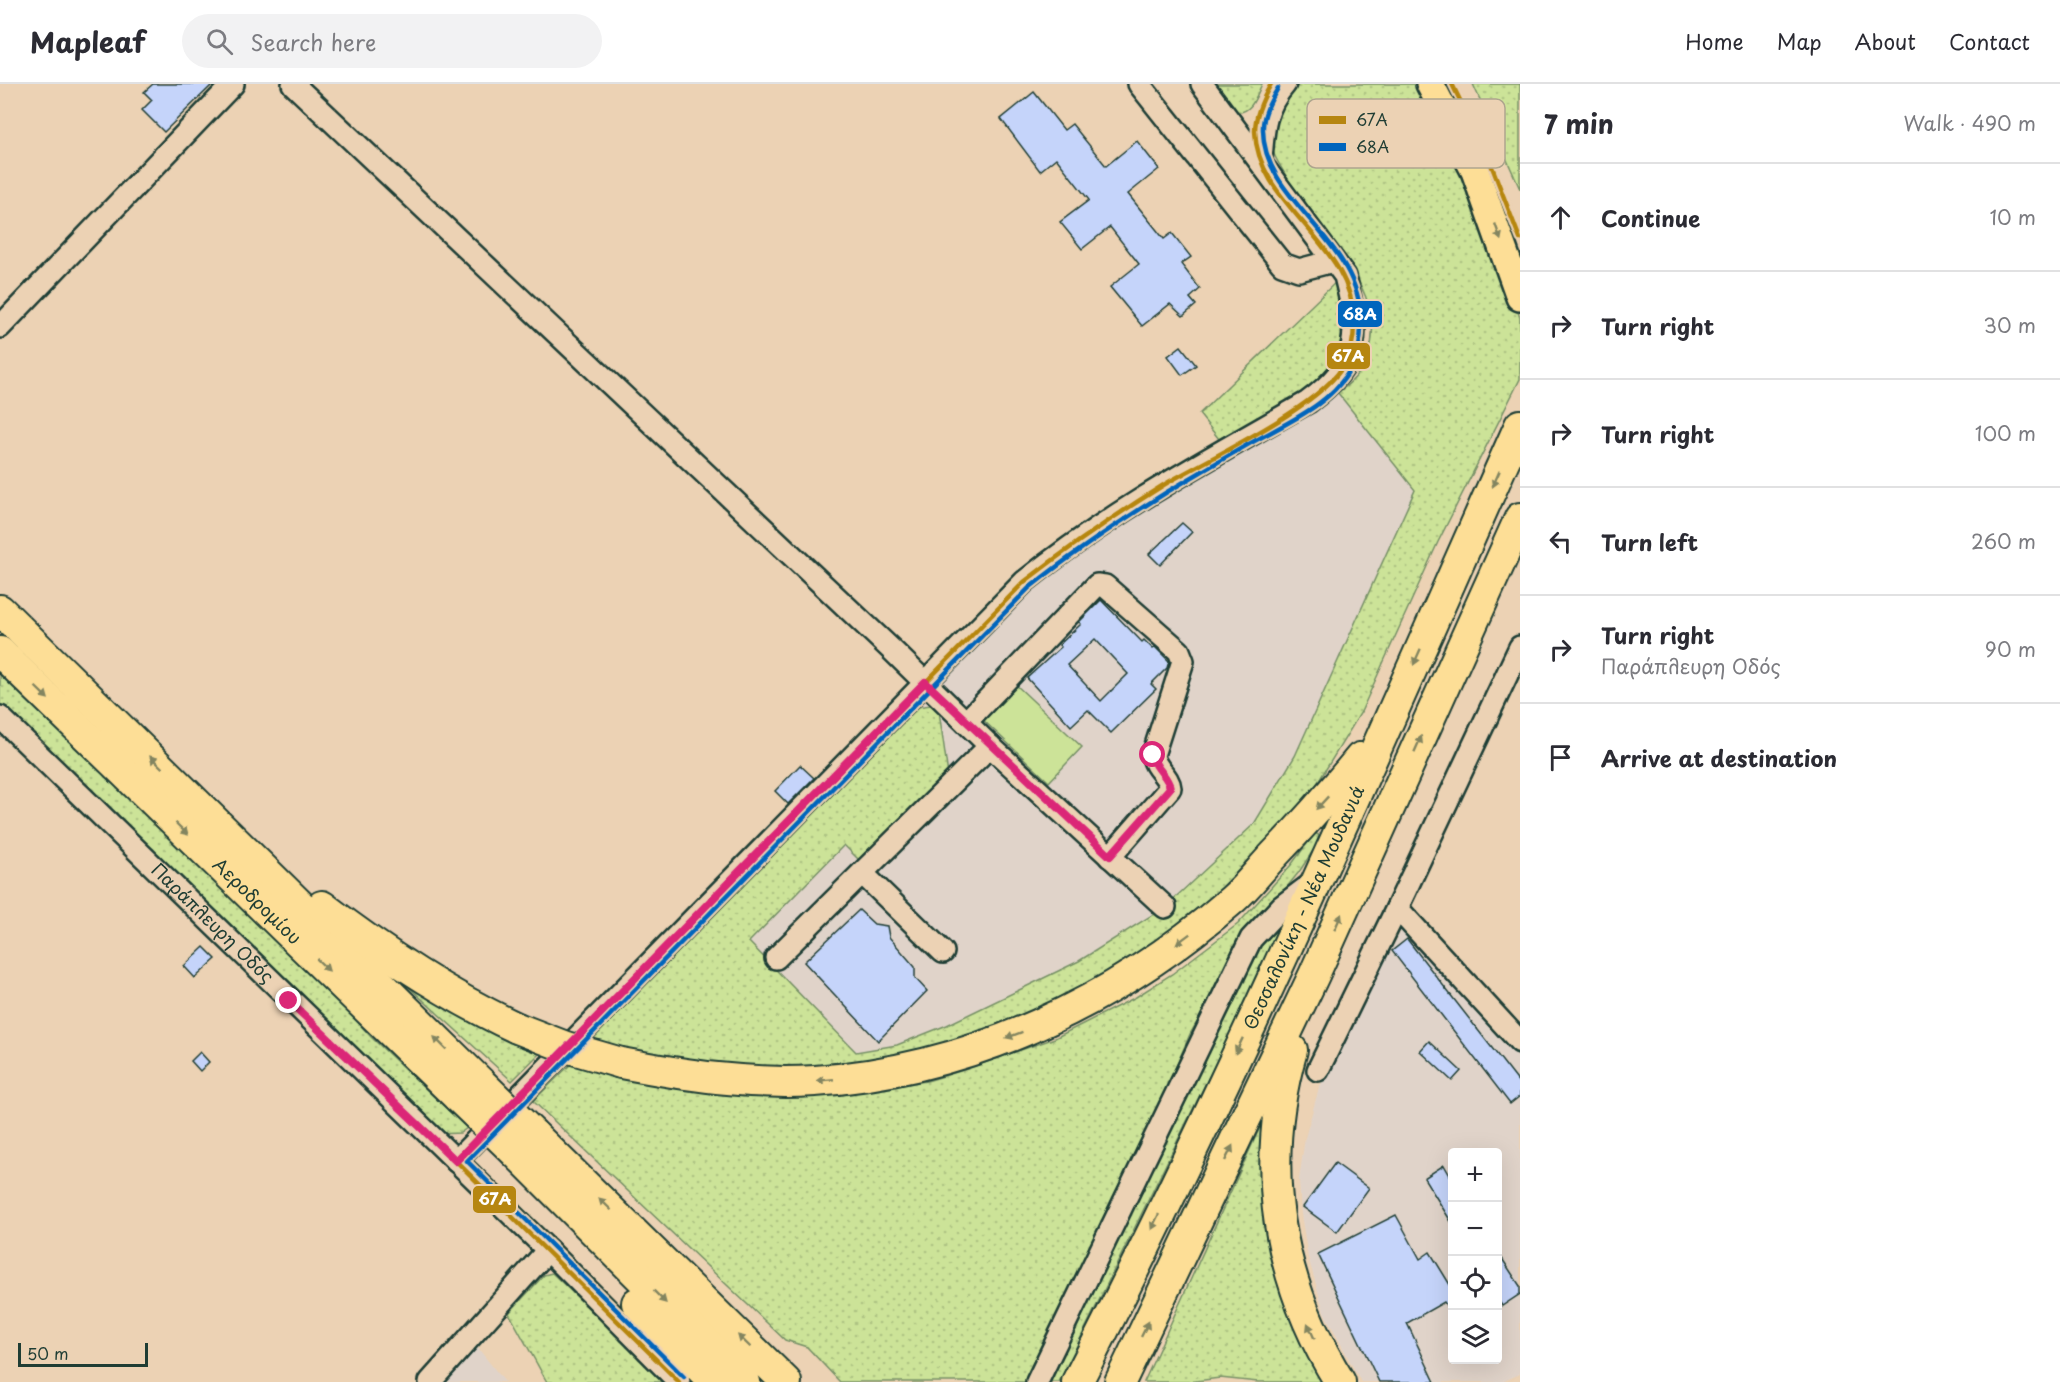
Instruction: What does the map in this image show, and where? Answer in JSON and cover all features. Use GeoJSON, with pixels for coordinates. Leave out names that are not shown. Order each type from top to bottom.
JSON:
{"type":"FeatureCollection","features":[{"type":"Feature","properties":{"kind":"highway","name":"Θεσσαλονίκη - Νέα Μουδανιά"},"geometry":{"type":"LineString","coordinates":[[1077,1382],[1206,1117],[1316,881],[1520,425]]}},
{"type":"Feature","properties":{"kind":"highway","name":"Θεσσαλονίκη - Νέα Μουδανιά"},"geometry":{"type":"LineString","coordinates":[[1120,1382],[1314,975],[1520,518]]}},
{"type":"Feature","properties":{"kind":"highway","name":"Αεροδρομίου"},"geometry":{"type":"LineString","coordinates":[[0,610],[243,847]]}},
{"type":"Feature","properties":{"kind":"highway","name":"Αεροδρομίου"},"geometry":{"type":"LineString","coordinates":[[0,652],[524,1143]]}},
{"type":"Feature","properties":{"kind":"highway"},"geometry":{"type":"LineString","coordinates":[[243,847],[420,975],[478,1010],[517,1028],[566,1047],[621,1064],[687,1075],[740,1080],[813,1081],[860,1076],[924,1063],[972,1050],[1030,1029],[1083,1004],[1137,973],[1234,898],[1329,795],[1387,726]]}},
{"type":"Feature","properties":{"kind":"highway"},"geometry":{"type":"LineString","coordinates":[[243,847],[470,1091]]}},
{"type":"Feature","properties":{"kind":"highway"},"geometry":{"type":"LineString","coordinates":[[1314,975],[1285,1076],[1275,1159],[1278,1208],[1286,1255],[1299,1304],[1318,1346],[1340,1382]]}},
{"type":"Feature","properties":{"kind":"highway"},"geometry":{"type":"LineString","coordinates":[[524,1143],[572,1229],[631,1296],[714,1382]]}},
{"type":"Feature","properties":{"kind":"highway"},"geometry":{"type":"LineString","coordinates":[[524,1143],[745,1382]]}},
{"type":"Feature","properties":{"kind":"highway"},"geometry":{"type":"LineString","coordinates":[[524,1143],[786,1382]]}},
{"type":"Feature","properties":{"kind":"main road"},"geometry":{"type":"LineString","coordinates":[[1430,84],[1438,99]]}},
{"type":"Feature","properties":{"kind":"main road"},"geometry":{"type":"LineString","coordinates":[[1452,84],[1459,99]]}},
{"type":"Feature","properties":{"kind":"main road"},"geometry":{"type":"LineString","coordinates":[[1473,168],[1520,297]]}},
{"type":"Feature","properties":{"kind":"main road"},"geometry":{"type":"LineString","coordinates":[[1492,168],[1520,239]]}},
{"type":"Feature","properties":{"kind":"street"},"geometry":{"type":"LineString","coordinates":[[0,327],[233,84]]}},
{"type":"Feature","properties":{"kind":"street"},"geometry":{"type":"LineString","coordinates":[[293,84],[990,746],[1165,907]]}},
{"type":"Feature","properties":{"kind":"street"},"geometry":{"type":"LineString","coordinates":[[1139,84],[1282,264],[1299,270],[1334,261]]}},
{"type":"Feature","properties":{"kind":"street"},"geometry":{"type":"LineString","coordinates":[[456,1161],[1024,582],[1064,549],[1121,509],[1308,402],[1332,383],[1347,363],[1355,337],[1353,308],[1345,276],[1202,84]]}},
{"type":"Feature","properties":{"kind":"street"},"geometry":{"type":"LineString","coordinates":[[1261,161],[1254,133],[1256,117],[1271,84]]}},
{"type":"Feature","properties":{"kind":"street"},"geometry":{"type":"LineString","coordinates":[[1261,161],[1262,129],[1266,114],[1272,100],[1285,84]]}},
{"type":"Feature","properties":{"kind":"street"},"geometry":{"type":"LineString","coordinates":[[966,722],[1097,585],[1105,586],[1179,651],[1183,661],[1153,755],[1155,766],[1168,781],[1170,788],[1110,856]]}},
{"type":"Feature","properties":{"kind":"street"},"geometry":{"type":"LineString","coordinates":[[1317,1070],[1397,908],[1520,647]]}},
{"type":"Feature","properties":{"kind":"street","name":"Παράπλευρη Οδός"},"geometry":{"type":"LineString","coordinates":[[0,717],[548,1250],[679,1382]]}},
{"type":"Feature","properties":{"kind":"street"},"geometry":{"type":"LineString","coordinates":[[776,958],[990,746]]}},
{"type":"Feature","properties":{"kind":"street"},"geometry":{"type":"LineString","coordinates":[[862,873],[943,952]]}},
{"type":"Feature","properties":{"kind":"street"},"geometry":{"type":"LineString","coordinates":[[1036,1382],[1251,939],[1282,906],[1316,881]]}},
{"type":"Feature","properties":{"kind":"street"},"geometry":{"type":"LineString","coordinates":[[1397,908],[1520,1042]]}},
{"type":"Feature","properties":{"kind":"street"},"geometry":{"type":"LineString","coordinates":[[430,1382],[548,1250]]}},
{"type":"Feature","properties":{"kind":"shaded area"},"geometry":{"type":"Polygon","coordinates":[[[1338,393],[1415,490],[1295,756],[1254,824],[1165,907],[1079,961],[947,1025],[897,1045],[856,1052],[641,1032],[922,705],[1002,620],[1046,579],[1119,524],[1338,393]]]}},
{"type":"Feature","properties":{"kind":"shaded area"},"geometry":{"type":"Polygon","coordinates":[[[1405,923],[1520,1053],[1520,1374],[1502,1382],[1361,1382],[1324,1312],[1308,1257],[1301,1214],[1299,1180],[1305,1138],[1319,1088],[1405,923]]]}},
{"type":"Feature","properties":{"kind":"shaded area"},"geometry":{"type":"Polygon","coordinates":[[[477,1347],[505,1382],[443,1382],[477,1347]]]}},
{"type":"Feature","properties":{"kind":"green space"},"geometry":{"type":"Polygon","coordinates":[[[1216,84],[1262,84],[1250,107],[1237,112],[1216,84]]]}},
{"type":"Feature","properties":{"kind":"green space"},"geometry":{"type":"Polygon","coordinates":[[[1296,84],[1418,84],[1426,99],[1307,99],[1307,168],[1460,168],[1493,233],[1520,318],[1520,379],[1438,542],[1361,712],[1304,805],[1208,909],[1053,1009],[879,1063],[737,1071],[580,1042],[910,708],[938,704],[948,775],[863,864],[844,845],[749,942],[856,1052],[897,1045],[947,1025],[1079,961],[1165,907],[1254,824],[1295,756],[1415,490],[1338,393],[1358,374],[1370,347],[1372,321],[1365,295],[1352,269],[1299,196],[1272,149],[1271,133],[1275,117],[1286,96],[1296,84]]]}},
{"type":"Feature","properties":{"kind":"green space"},"geometry":{"type":"Polygon","coordinates":[[[1473,84],[1520,84],[1520,189],[1505,155],[1505,99],[1480,99],[1473,84]]]}},
{"type":"Feature","properties":{"kind":"green space"},"geometry":{"type":"Polygon","coordinates":[[[1338,280],[1343,329],[1338,352],[1328,373],[1307,391],[1219,439],[1199,414],[1338,280]]]}},
{"type":"Feature","properties":{"kind":"green space"},"geometry":{"type":"Polygon","coordinates":[[[0,666],[327,988],[371,1037],[467,1128],[460,1133],[438,1134],[0,704],[0,666]]]}},
{"type":"Feature","properties":{"kind":"green space"},"geometry":{"type":"Polygon","coordinates":[[[1014,683],[1082,747],[1049,782],[981,718],[1014,683]]]}},
{"type":"Feature","properties":{"kind":"green space"},"geometry":{"type":"Polygon","coordinates":[[[1315,833],[1322,837],[1299,872],[1248,935],[1190,1034],[1135,1162],[1026,1382],[840,1382],[807,1347],[785,1340],[533,1101],[574,1061],[873,1088],[927,1081],[967,1069],[1055,1038],[1136,997],[1172,974],[1238,924],[1291,865],[1315,833]]]}},
{"type":"Feature","properties":{"kind":"green space"},"geometry":{"type":"Polygon","coordinates":[[[1288,910],[1275,942],[1059,1382],[1047,1382],[1265,935],[1288,910]]]}},
{"type":"Feature","properties":{"kind":"green space"},"geometry":{"type":"Polygon","coordinates":[[[381,962],[541,1052],[512,1081],[381,962]]]}},
{"type":"Feature","properties":{"kind":"green space"},"geometry":{"type":"Polygon","coordinates":[[[1281,1081],[1271,1126],[1326,1382],[1258,1382],[1220,1378],[1188,1382],[1144,1382],[1281,1081]]]}},
{"type":"Feature","properties":{"kind":"green space"},"geometry":{"type":"Polygon","coordinates":[[[552,1273],[666,1382],[547,1382],[509,1313],[544,1275],[552,1273]]]}},
{"type":"Feature","properties":{"kind":"building"},"geometry":{"type":"Polygon","coordinates":[[[153,84],[213,84],[164,132],[142,110],[152,100],[144,92],[153,84]]]}},
{"type":"Feature","properties":{"kind":"building"},"geometry":{"type":"Polygon","coordinates":[[[1034,92],[1064,130],[1072,124],[1106,166],[1137,141],[1159,169],[1128,194],[1164,239],[1172,233],[1191,257],[1181,264],[1200,289],[1190,298],[1196,305],[1183,316],[1170,304],[1142,326],[1110,287],[1139,264],[1110,227],[1082,249],[1060,222],[1089,200],[1056,158],[1040,171],[1001,119],[1034,92]]]}},
{"type":"Feature","properties":{"kind":"building"},"geometry":{"type":"Polygon","coordinates":[[[1181,346],[1196,365],[1182,375],[1168,356],[1181,346]]]}},
{"type":"Feature","properties":{"kind":"building"},"geometry":{"type":"Polygon","coordinates":[[[1182,523],[1192,532],[1160,565],[1149,554],[1182,523]]]}},
{"type":"Feature","properties":{"kind":"building"},"geometry":{"type":"Polygon","coordinates":[[[1101,600],[1142,642],[1144,640],[1153,649],[1155,647],[1169,661],[1167,668],[1151,684],[1156,689],[1111,733],[1088,710],[1071,726],[1027,678],[1061,647],[1059,645],[1081,624],[1079,622],[1101,600]],[[1095,639],[1067,665],[1101,701],[1128,674],[1095,639]]]}},
{"type":"Feature","properties":{"kind":"building"},"geometry":{"type":"Polygon","coordinates":[[[800,765],[814,778],[788,804],[775,791],[800,765]]]}},
{"type":"Feature","properties":{"kind":"building"},"geometry":{"type":"Polygon","coordinates":[[[859,910],[874,924],[887,926],[889,937],[915,967],[915,978],[927,991],[878,1041],[804,962],[859,910]]]}},
{"type":"Feature","properties":{"kind":"building"},"geometry":{"type":"Polygon","coordinates":[[[1407,939],[1520,1084],[1520,1096],[1510,1104],[1392,951],[1407,939]]]}},
{"type":"Feature","properties":{"kind":"building"},"geometry":{"type":"Polygon","coordinates":[[[204,947],[216,959],[195,978],[184,966],[204,947]]]}},
{"type":"Feature","properties":{"kind":"building"},"geometry":{"type":"Polygon","coordinates":[[[1429,1041],[1461,1071],[1452,1081],[1420,1051],[1429,1041]]]}},
{"type":"Feature","properties":{"kind":"building"},"geometry":{"type":"Polygon","coordinates":[[[200,1052],[209,1062],[200,1071],[191,1061],[200,1052]]]}},
{"type":"Feature","properties":{"kind":"building"},"geometry":{"type":"Polygon","coordinates":[[[1335,1163],[1369,1188],[1337,1232],[1303,1207],[1335,1163]]]}},
{"type":"Feature","properties":{"kind":"building"},"geometry":{"type":"Polygon","coordinates":[[[1444,1165],[1448,1172],[1448,1217],[1424,1178],[1444,1165]]]}},
{"type":"Feature","properties":{"kind":"building"},"geometry":{"type":"Polygon","coordinates":[[[1396,1215],[1420,1259],[1430,1252],[1448,1281],[1448,1308],[1444,1302],[1407,1323],[1435,1382],[1379,1382],[1318,1254],[1396,1215]]]}},
{"type":"Feature","properties":{"kind":"building"},"geometry":{"type":"Polygon","coordinates":[[[1502,1259],[1520,1286],[1520,1294],[1502,1306],[1502,1259]]]}},
{"type":"Feature","properties":{"kind":"transit line","name":"67Α"},"geometry":{"type":"LineString","coordinates":[[679,1382],[456,1161],[1024,582],[1126,509],[1289,414],[1333,380],[1345,363],[1352,344],[1354,324],[1350,296],[1339,270],[1324,247],[1271,182],[1260,158],[1255,131],[1256,118],[1271,84]]}},
{"type":"Feature","properties":{"kind":"transit line","name":"67Α"},"geometry":{"type":"LineString","coordinates":[[1452,84],[1459,99]]}},
{"type":"Feature","properties":{"kind":"transit line","name":"68Α"},"geometry":{"type":"LineString","coordinates":[[684,1377],[467,1161],[1029,588],[1079,550],[1149,503],[1308,411],[1335,390],[1346,377],[1360,343],[1361,323],[1357,294],[1346,268],[1330,244],[1278,179],[1267,156],[1263,130],[1264,119],[1278,88]]}},
{"type":"Feature","properties":{"kind":"transit line","name":"67Α"},"geometry":{"type":"LineString","coordinates":[[1492,168],[1520,239]]}},
{"type":"Feature","properties":{"kind":"route"},"geometry":{"type":"LineString","coordinates":[[289,1001],[456,1161],[925,682],[990,746],[1110,856],[1170,788],[1168,781],[1155,766],[1153,755]]}}]}
